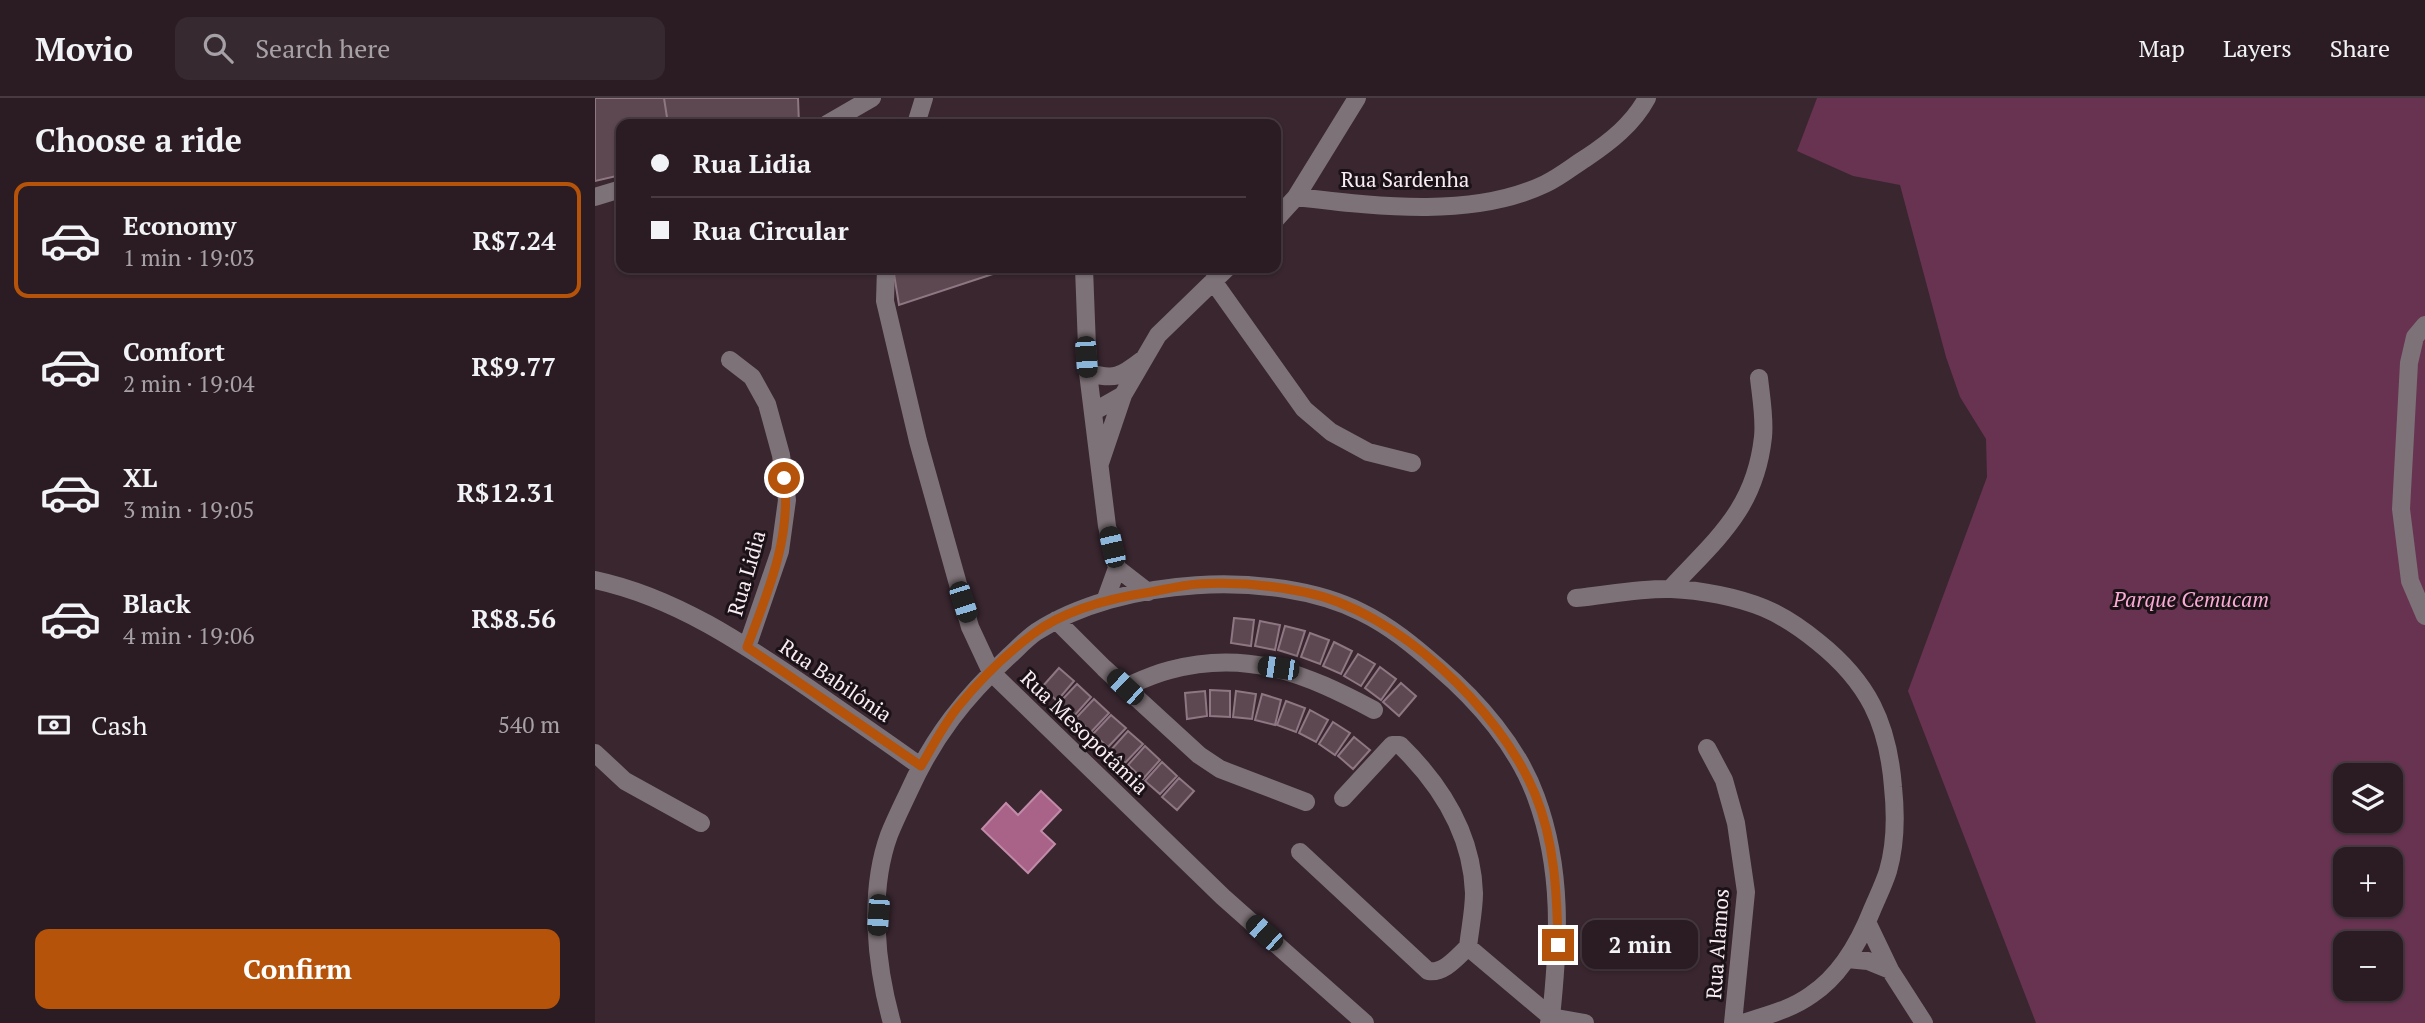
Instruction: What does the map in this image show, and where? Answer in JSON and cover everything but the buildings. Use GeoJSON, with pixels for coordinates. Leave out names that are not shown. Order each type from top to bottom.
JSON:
{"type":"FeatureCollection","features":[{"type":"Feature","properties":{"kind":"street"},"geometry":{"type":"LineString","coordinates":[[836,119],[872,98]]}},
{"type":"Feature","properties":{"kind":"street"},"geometry":{"type":"LineString","coordinates":[[918,119],[925,98]]}},
{"type":"Feature","properties":{"kind":"street"},"geometry":{"type":"LineString","coordinates":[[1281,214],[1296,197],[1357,98]]}},
{"type":"Feature","properties":{"kind":"street","name":"Rua Sardenha"},"geometry":{"type":"LineString","coordinates":[[1296,197],[1398,205],[1452,205],[1496,200],[1545,184],[1611,141],[1640,111],[1647,98]]}},
{"type":"Feature","properties":{"kind":"street"},"geometry":{"type":"LineString","coordinates":[[595,197],[616,191]]}},
{"type":"Feature","properties":{"kind":"street","name":"Rua Mesopotâmia"},"geometry":{"type":"LineString","coordinates":[[886,273],[885,301],[918,440],[970,626],[991,672],[1223,897],[1365,1023]]}},
{"type":"Feature","properties":{"kind":"street"},"geometry":{"type":"LineString","coordinates":[[1084,273],[1088,373],[1107,526],[1117,568],[1105,601]]}},
{"type":"Feature","properties":{"kind":"street"},"geometry":{"type":"LineString","coordinates":[[1099,466],[1123,395],[1158,335],[1222,273]]}},
{"type":"Feature","properties":{"kind":"street"},"geometry":{"type":"LineString","coordinates":[[1213,281],[1304,409],[1331,432],[1368,452],[1412,463]]}},
{"type":"Feature","properties":{"kind":"street"},"geometry":{"type":"LineString","coordinates":[[2425,324],[2415,337],[2409,363],[2401,509],[2410,581],[2425,616]]}},
{"type":"Feature","properties":{"kind":"street"},"geometry":{"type":"LineString","coordinates":[[1088,373],[1114,378],[1145,358]]}},
{"type":"Feature","properties":{"kind":"street","name":"Rua Lidia"},"geometry":{"type":"LineString","coordinates":[[730,360],[753,377],[767,404],[781,456],[787,500],[780,551],[747,647]]}},
{"type":"Feature","properties":{"kind":"street"},"geometry":{"type":"LineString","coordinates":[[1670,589],[1737,515],[1748,497],[1763,436],[1759,378]]}},
{"type":"Feature","properties":{"kind":"street"},"geometry":{"type":"LineString","coordinates":[[1093,412],[1123,395]]}},
{"type":"Feature","properties":{"kind":"street"},"geometry":{"type":"LineString","coordinates":[[1117,568],[1149,592]]}},
{"type":"Feature","properties":{"kind":"street","name":"Rua Babilônia"},"geometry":{"type":"LineString","coordinates":[[595,580],[672,606],[729,635],[921,766]]}},
{"type":"Feature","properties":{"kind":"street"},"geometry":{"type":"LineString","coordinates":[[892,1023],[880,974],[876,937],[880,872],[889,837],[921,766],[957,708],[1033,634],[1056,620],[1105,601],[1198,584],[1265,586],[1306,592],[1359,611],[1403,637],[1457,683],[1485,712],[1519,762],[1536,796],[1549,839],[1556,889],[1558,945],[1550,1020]]}},
{"type":"Feature","properties":{"kind":"street"},"geometry":{"type":"LineString","coordinates":[[1576,598],[1670,589],[1740,600],[1766,608],[1804,630],[1840,659],[1862,685],[1878,715],[1887,743],[1895,835],[1888,873],[1859,942],[1835,975],[1813,994],[1790,1008],[1743,1023]]}},
{"type":"Feature","properties":{"kind":"street"},"geometry":{"type":"LineString","coordinates":[[1056,620],[1199,755],[1220,769],[1305,802]]}},
{"type":"Feature","properties":{"kind":"street"},"geometry":{"type":"LineString","coordinates":[[1125,687],[1169,670],[1209,663],[1237,662],[1278,668],[1326,684],[1374,710]]}},
{"type":"Feature","properties":{"kind":"street"},"geometry":{"type":"LineString","coordinates":[[1300,852],[1428,971],[1442,969],[1468,947],[1474,892],[1467,849],[1458,821],[1445,797],[1416,762],[1400,745],[1392,745],[1343,798]]}},
{"type":"Feature","properties":{"kind":"street","name":"Rua Alamos"},"geometry":{"type":"LineString","coordinates":[[1707,748],[1724,780],[1736,823],[1746,892],[1734,1023]]}},
{"type":"Feature","properties":{"kind":"street"},"geometry":{"type":"LineString","coordinates":[[595,753],[625,781],[701,823]]}},
{"type":"Feature","properties":{"kind":"street"},"geometry":{"type":"LineString","coordinates":[[1867,922],[1890,970],[1924,1023]]}},
{"type":"Feature","properties":{"kind":"street"},"geometry":{"type":"LineString","coordinates":[[1468,947],[1550,1020],[1585,1023]]}},
{"type":"Feature","properties":{"kind":"street"},"geometry":{"type":"LineString","coordinates":[[1847,959],[1868,961],[1890,970]]}},
{"type":"Feature","properties":{"kind":"green space","name":"Parque Cemucam"},"geometry":{"type":"Polygon","coordinates":[[[1817,98],[2425,98],[2425,1023],[2036,1023],[1908,691],[1987,477],[1986,439],[1960,397],[1946,357],[1900,185],[1853,176],[1797,151],[1817,98]]]}},
{"type":"Feature","properties":{"kind":"shaded area"},"geometry":{"type":"Polygon","coordinates":[[[1041,791],[1061,810],[1041,831],[1055,844],[1028,873],[982,829],[1006,803],[1018,815],[1041,791]]]}},
{"type":"Feature","properties":{"kind":"route"},"geometry":{"type":"LineString","coordinates":[[784,478],[787,500],[780,551],[747,647],[921,766],[957,708],[1033,634],[1056,620],[1105,601],[1198,584],[1265,586],[1306,592],[1359,611],[1403,637],[1457,683],[1485,712],[1528,779],[1549,839],[1556,889],[1558,945]]}}]}
